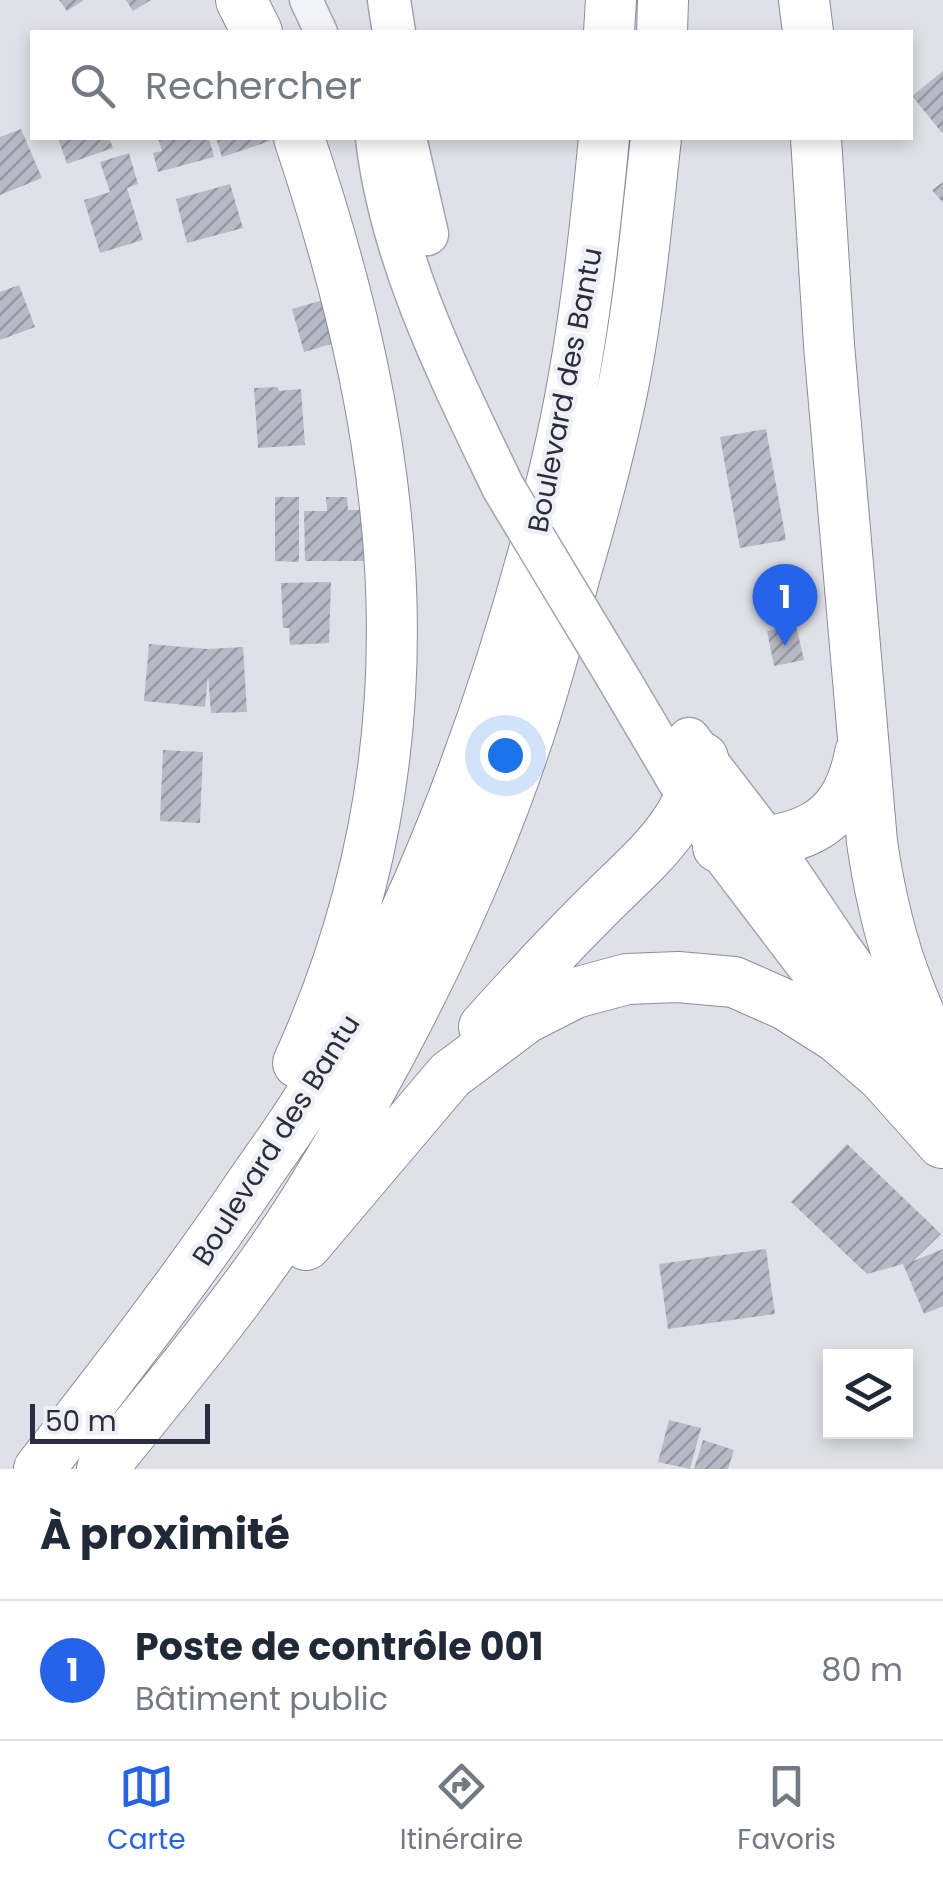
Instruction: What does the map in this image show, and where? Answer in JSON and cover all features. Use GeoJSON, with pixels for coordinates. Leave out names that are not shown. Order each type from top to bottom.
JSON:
{"type":"FeatureCollection","features":[{"type":"Feature","properties":{"kind":"highway"},"geometry":{"type":"LineString","coordinates":[[241,0],[257,30]]}},
{"type":"Feature","properties":{"kind":"highway"},"geometry":{"type":"LineString","coordinates":[[593,0],[593,30]]}},
{"type":"Feature","properties":{"kind":"highway"},"geometry":{"type":"LineString","coordinates":[[609,30],[610,0]]}},
{"type":"Feature","properties":{"kind":"highway"},"geometry":{"type":"LineString","coordinates":[[662,30],[663,0]]}},
{"type":"Feature","properties":{"kind":"highway"},"geometry":{"type":"LineString","coordinates":[[804,0],[808,30]]}},
{"type":"Feature","properties":{"kind":"highway"},"geometry":{"type":"LineString","coordinates":[[159,1318],[199,1232],[268,1120],[312,1032],[346,934],[375,822],[390,732],[393,598],[389,529],[376,433],[336,258],[300,140]]}},
{"type":"Feature","properties":{"kind":"highway"},"geometry":{"type":"LineString","coordinates":[[586,290],[590,140]]}},
{"type":"Feature","properties":{"kind":"highway","name":"Boulevard des Bantu"},"geometry":{"type":"LineString","coordinates":[[39,1469],[159,1318],[311,1095],[380,969],[405,914],[455,790],[528,572],[553,478],[586,290],[604,140]]}},
{"type":"Feature","properties":{"kind":"highway","name":"Boulevard des Bantu"},"geometry":{"type":"LineString","coordinates":[[102,1469],[210,1334],[314,1186],[377,1078],[458,915],[509,791],[560,632],[610,446],[640,281],[656,140]]}},
{"type":"Feature","properties":{"kind":"highway"},"geometry":{"type":"LineString","coordinates":[[816,140],[829,345],[879,890],[898,966],[943,1066]]}},
{"type":"Feature","properties":{"kind":"highway"},"geometry":{"type":"LineString","coordinates":[[718,847],[786,841],[834,812],[855,782],[864,734]]}},
{"type":"Feature","properties":{"kind":"highway"},"geometry":{"type":"LineString","coordinates":[[210,1334],[297,1256],[450,1075],[463,1050],[670,835],[697,779]]}},
{"type":"Feature","properties":{"kind":"highway"},"geometry":{"type":"LineString","coordinates":[[450,1075],[526,1018],[575,993],[627,979],[678,977],[734,982],[786,1004],[838,1038],[882,1076],[942,1144]]}},
{"type":"Feature","properties":{"kind":"main road"},"geometry":{"type":"LineString","coordinates":[[362,0],[366,30]]}},
{"type":"Feature","properties":{"kind":"main road"},"geometry":{"type":"LineString","coordinates":[[390,0],[394,30]]}},
{"type":"Feature","properties":{"kind":"main road"},"geometry":{"type":"LineString","coordinates":[[406,140],[421,217],[511,474]]}},
{"type":"Feature","properties":{"kind":"main road"},"geometry":{"type":"LineString","coordinates":[[380,158],[424,311],[511,474],[621,663],[697,779],[769,842],[943,1092]]}},
{"type":"Feature","properties":{"kind":"main road"},"geometry":{"type":"LineString","coordinates":[[697,779],[718,847],[942,1144]]}},
{"type":"Feature","properties":{"kind":"street"},"geometry":{"type":"LineString","coordinates":[[306,0],[320,30]]}},
{"type":"Feature","properties":{"kind":"street"},"geometry":{"type":"LineString","coordinates":[[380,158],[421,217]]}},
{"type":"Feature","properties":{"kind":"building"},"geometry":{"type":"Polygon","coordinates":[[[59,0],[84,0],[67,11],[59,0]]]}},
{"type":"Feature","properties":{"kind":"building"},"geometry":{"type":"Polygon","coordinates":[[[126,0],[151,0],[133,11],[126,0]]]}},
{"type":"Feature","properties":{"kind":"building"},"geometry":{"type":"Polygon","coordinates":[[[943,71],[943,134],[913,97],[943,71]]]}},
{"type":"Feature","properties":{"kind":"building"},"geometry":{"type":"Polygon","coordinates":[[[21,129],[42,178],[0,195],[0,137],[21,129]]]}},
{"type":"Feature","properties":{"kind":"building"},"geometry":{"type":"Polygon","coordinates":[[[59,140],[110,140],[113,148],[67,164],[59,140]]]}},
{"type":"Feature","properties":{"kind":"building"},"geometry":{"type":"Polygon","coordinates":[[[159,140],[210,140],[214,157],[158,172],[153,153],[162,151],[159,140]]]}},
{"type":"Feature","properties":{"kind":"building"},"geometry":{"type":"Polygon","coordinates":[[[217,140],[270,140],[270,141],[222,157],[217,140]]]}},
{"type":"Feature","properties":{"kind":"building"},"geometry":{"type":"Polygon","coordinates":[[[129,153],[138,184],[127,188],[143,240],[100,253],[84,200],[110,192],[100,162],[129,153]]]}},
{"type":"Feature","properties":{"kind":"building"},"geometry":{"type":"Polygon","coordinates":[[[943,182],[943,203],[932,190],[943,182]]]}},
{"type":"Feature","properties":{"kind":"building"},"geometry":{"type":"Polygon","coordinates":[[[230,184],[243,228],[187,243],[176,199],[230,184]]]}},
{"type":"Feature","properties":{"kind":"building"},"geometry":{"type":"Polygon","coordinates":[[[19,285],[35,327],[0,340],[0,292],[19,285]]]}},
{"type":"Feature","properties":{"kind":"building"},"geometry":{"type":"Polygon","coordinates":[[[323,300],[335,343],[304,352],[292,309],[323,300]]]}},
{"type":"Feature","properties":{"kind":"building"},"geometry":{"type":"Polygon","coordinates":[[[278,387],[279,391],[301,389],[305,445],[258,448],[254,388],[278,387]]]}},
{"type":"Feature","properties":{"kind":"building"},"geometry":{"type":"Polygon","coordinates":[[[766,429],[786,540],[740,548],[720,437],[766,429]]]}},
{"type":"Feature","properties":{"kind":"building"},"geometry":{"type":"Polygon","coordinates":[[[275,497],[299,497],[299,562],[275,561],[275,497]]]}},
{"type":"Feature","properties":{"kind":"building"},"geometry":{"type":"Polygon","coordinates":[[[326,497],[347,497],[348,510],[368,510],[368,561],[305,561],[304,511],[327,511],[326,497]]]}},
{"type":"Feature","properties":{"kind":"building"},"geometry":{"type":"Polygon","coordinates":[[[331,582],[329,643],[290,645],[289,628],[283,628],[281,583],[331,582]]]}},
{"type":"Feature","properties":{"kind":"building"},"geometry":{"type":"Polygon","coordinates":[[[796,625],[804,660],[774,666],[767,631],[796,625]]]}},
{"type":"Feature","properties":{"kind":"building"},"geometry":{"type":"Polygon","coordinates":[[[149,644],[207,649],[243,647],[247,712],[211,713],[208,676],[205,707],[144,701],[149,644]]]}},
{"type":"Feature","properties":{"kind":"building"},"geometry":{"type":"Polygon","coordinates":[[[163,750],[203,752],[200,823],[160,821],[163,750]]]}},
{"type":"Feature","properties":{"kind":"building"},"geometry":{"type":"Polygon","coordinates":[[[847,1144],[941,1234],[913,1261],[943,1249],[943,1306],[924,1314],[903,1264],[867,1274],[791,1202],[847,1144]]]}},
{"type":"Feature","properties":{"kind":"building"},"geometry":{"type":"Polygon","coordinates":[[[766,1249],[775,1314],[668,1329],[659,1264],[766,1249]]]}},
{"type":"Feature","properties":{"kind":"building"},"geometry":{"type":"Polygon","coordinates":[[[669,1420],[701,1428],[690,1469],[658,1462],[669,1420]]]}},
{"type":"Feature","properties":{"kind":"building"},"geometry":{"type":"Polygon","coordinates":[[[703,1440],[734,1450],[728,1469],[694,1469],[703,1440]]]}},
{"type":"Feature","properties":{"kind":"place","name":"Poste de contrôle 001"},"geometry":{"type":"Point","coordinates":[785,646]}}]}
